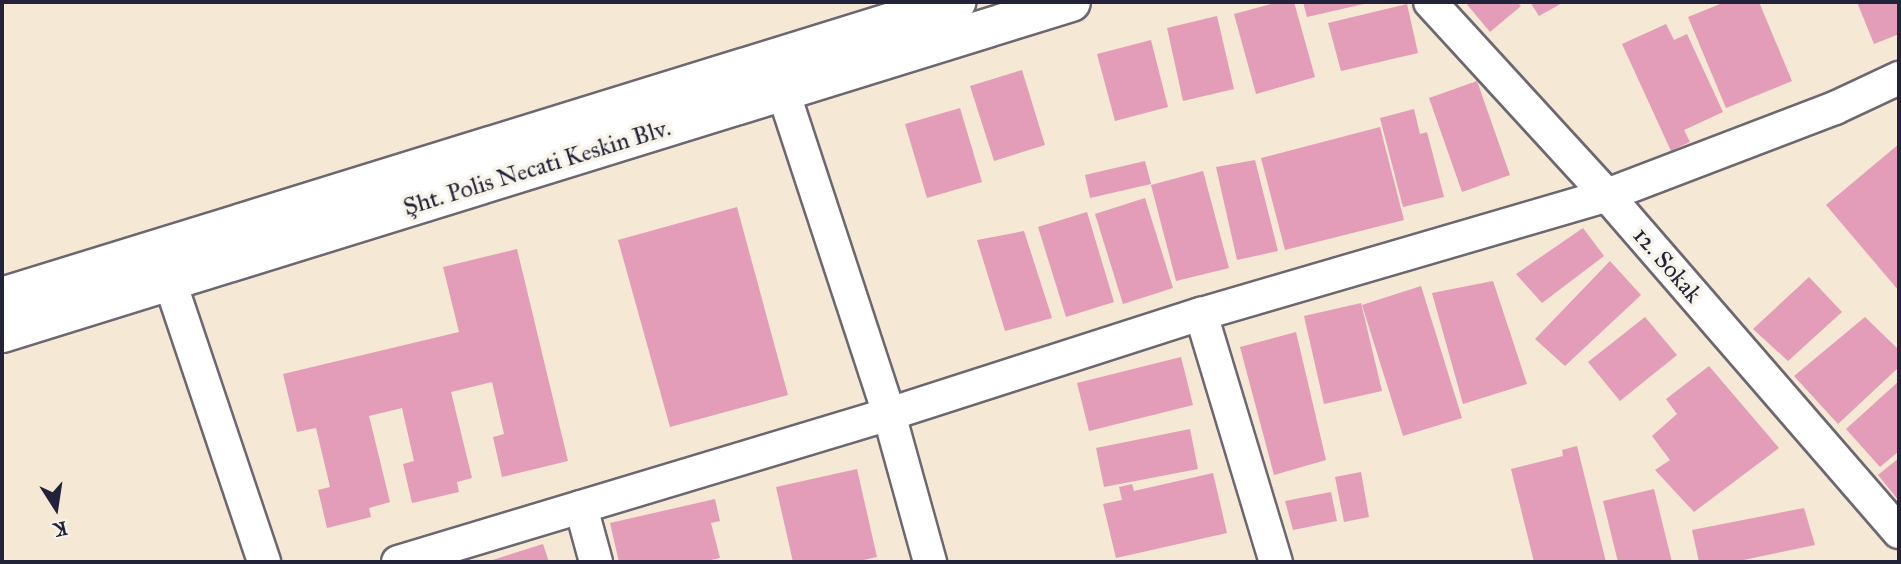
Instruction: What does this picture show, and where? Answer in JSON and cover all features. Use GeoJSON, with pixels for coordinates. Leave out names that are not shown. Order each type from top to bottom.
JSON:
{"type":"FeatureCollection","features":[{"type":"Feature","properties":{"kind":"street","name":"Şht. Polis Necati Keskin Blv."},"geometry":{"type":"LineString","coordinates":[[2,333],[170,282],[778,75],[956,2]]}},
{"type":"Feature","properties":{"kind":"street","name":"Şht. Polis Necati Keskin Blv."},"geometry":{"type":"LineString","coordinates":[[2,297],[778,75],[1071,2]]}},
{"type":"Feature","properties":{"kind":"street","name":"12. Sokak"},"geometry":{"type":"LineString","coordinates":[[1430,2],[1607,195],[1899,532]]}},
{"type":"Feature","properties":{"kind":"street"},"geometry":{"type":"LineString","coordinates":[[778,75],[889,414],[930,562]]}},
{"type":"Feature","properties":{"kind":"street"},"geometry":{"type":"LineString","coordinates":[[398,562],[889,414],[1201,314],[1607,195],[1835,108],[1899,78]]}},
{"type":"Feature","properties":{"kind":"street"},"geometry":{"type":"LineString","coordinates":[[170,282],[264,562]]}},
{"type":"Feature","properties":{"kind":"street"},"geometry":{"type":"LineString","coordinates":[[1201,314],[1276,562]]}},
{"type":"Feature","properties":{"kind":"street"},"geometry":{"type":"LineString","coordinates":[[581,507],[596,562]]}},
{"type":"Feature","properties":{"kind":"building"},"geometry":{"type":"Polygon","coordinates":[[[1278,2],[1294,2],[1315,77],[1256,94],[1234,14],[1278,2]]]}},
{"type":"Feature","properties":{"kind":"building"},"geometry":{"type":"Polygon","coordinates":[[[1303,2],[1368,2],[1368,3],[1307,17],[1303,2]]]}},
{"type":"Feature","properties":{"kind":"building"},"geometry":{"type":"Polygon","coordinates":[[[1465,2],[1517,2],[1521,6],[1490,32],[1465,2]]]}},
{"type":"Feature","properties":{"kind":"building"},"geometry":{"type":"Polygon","coordinates":[[[1530,2],[1564,2],[1539,16],[1530,2]]]}},
{"type":"Feature","properties":{"kind":"building"},"geometry":{"type":"Polygon","coordinates":[[[1725,2],[1759,2],[1792,81],[1726,108],[1688,17],[1725,2]]]}},
{"type":"Feature","properties":{"kind":"building"},"geometry":{"type":"Polygon","coordinates":[[[1857,2],[1899,2],[1899,34],[1874,44],[1857,2]]]}},
{"type":"Feature","properties":{"kind":"building"},"geometry":{"type":"Polygon","coordinates":[[[1407,4],[1418,53],[1341,71],[1328,23],[1407,4]]]}},
{"type":"Feature","properties":{"kind":"building"},"geometry":{"type":"Polygon","coordinates":[[[1217,16],[1234,89],[1183,101],[1167,28],[1217,16]]]}},
{"type":"Feature","properties":{"kind":"building"},"geometry":{"type":"Polygon","coordinates":[[[1666,24],[1674,40],[1687,34],[1723,112],[1684,130],[1690,142],[1671,151],[1622,44],[1666,24]]]}},
{"type":"Feature","properties":{"kind":"building"},"geometry":{"type":"Polygon","coordinates":[[[1151,40],[1168,107],[1115,121],[1097,54],[1151,40]]]}},
{"type":"Feature","properties":{"kind":"building"},"geometry":{"type":"Polygon","coordinates":[[[1022,70],[1045,145],[994,161],[970,86],[1022,70]]]}},
{"type":"Feature","properties":{"kind":"building"},"geometry":{"type":"Polygon","coordinates":[[[1477,81],[1510,175],[1462,192],[1429,98],[1477,81]]]}},
{"type":"Feature","properties":{"kind":"building"},"geometry":{"type":"Polygon","coordinates":[[[960,108],[982,182],[927,198],[905,124],[960,108]]]}},
{"type":"Feature","properties":{"kind":"building"},"geometry":{"type":"Polygon","coordinates":[[[1414,109],[1420,134],[1427,132],[1444,197],[1403,207],[1380,118],[1414,109]]]}},
{"type":"Feature","properties":{"kind":"building"},"geometry":{"type":"Polygon","coordinates":[[[1380,127],[1404,220],[1285,250],[1261,158],[1380,127]]]}},
{"type":"Feature","properties":{"kind":"building"},"geometry":{"type":"Polygon","coordinates":[[[1899,144],[1899,291],[1826,205],[1899,144]]]}},
{"type":"Feature","properties":{"kind":"building"},"geometry":{"type":"Polygon","coordinates":[[[1255,160],[1278,251],[1237,260],[1216,167],[1255,160]]]}},
{"type":"Feature","properties":{"kind":"building"},"geometry":{"type":"Polygon","coordinates":[[[1145,161],[1151,184],[1090,198],[1085,175],[1145,161]]]}},
{"type":"Feature","properties":{"kind":"building"},"geometry":{"type":"Polygon","coordinates":[[[1203,171],[1229,268],[1176,281],[1151,185],[1203,171]]]}},
{"type":"Feature","properties":{"kind":"building"},"geometry":{"type":"Polygon","coordinates":[[[1145,198],[1173,288],[1123,304],[1095,214],[1145,198]]]}},
{"type":"Feature","properties":{"kind":"building"},"geometry":{"type":"Polygon","coordinates":[[[737,207],[788,395],[670,427],[618,240],[737,207]]]}},
{"type":"Feature","properties":{"kind":"building"},"geometry":{"type":"Polygon","coordinates":[[[1087,212],[1114,302],[1066,317],[1038,227],[1087,212]]]}},
{"type":"Feature","properties":{"kind":"building"},"geometry":{"type":"Polygon","coordinates":[[[1583,228],[1604,256],[1542,303],[1516,274],[1583,228]]]}},
{"type":"Feature","properties":{"kind":"building"},"geometry":{"type":"Polygon","coordinates":[[[1024,231],[1052,318],[1005,331],[977,240],[1024,231]]]}},
{"type":"Feature","properties":{"kind":"building"},"geometry":{"type":"Polygon","coordinates":[[[517,249],[568,461],[502,477],[493,437],[504,434],[492,382],[451,392],[472,478],[457,482],[459,492],[412,503],[403,464],[414,461],[402,408],[369,416],[390,502],[369,508],[371,517],[327,528],[318,490],[330,487],[316,428],[297,432],[283,374],[459,332],[443,267],[517,249]]]}},
{"type":"Feature","properties":{"kind":"building"},"geometry":{"type":"Polygon","coordinates":[[[1610,261],[1641,295],[1565,366],[1535,339],[1610,261]]]}},
{"type":"Feature","properties":{"kind":"building"},"geometry":{"type":"Polygon","coordinates":[[[1809,277],[1842,312],[1788,361],[1753,329],[1809,277]]]}},
{"type":"Feature","properties":{"kind":"building"},"geometry":{"type":"Polygon","coordinates":[[[1493,281],[1527,384],[1463,404],[1432,293],[1493,281]]]}},
{"type":"Feature","properties":{"kind":"building"},"geometry":{"type":"Polygon","coordinates":[[[1421,286],[1462,418],[1403,436],[1362,305],[1421,286]]]}},
{"type":"Feature","properties":{"kind":"building"},"geometry":{"type":"Polygon","coordinates":[[[1361,303],[1382,391],[1324,404],[1304,316],[1361,303]]]}},
{"type":"Feature","properties":{"kind":"building"},"geometry":{"type":"Polygon","coordinates":[[[1645,317],[1677,355],[1620,401],[1588,362],[1645,317]]]}},
{"type":"Feature","properties":{"kind":"building"},"geometry":{"type":"Polygon","coordinates":[[[1865,317],[1899,350],[1899,367],[1838,424],[1794,376],[1865,317]]]}},
{"type":"Feature","properties":{"kind":"building"},"geometry":{"type":"Polygon","coordinates":[[[1296,332],[1326,460],[1274,475],[1240,347],[1296,332]]]}},
{"type":"Feature","properties":{"kind":"building"},"geometry":{"type":"Polygon","coordinates":[[[1181,357],[1193,405],[1089,431],[1077,383],[1181,357]]]}},
{"type":"Feature","properties":{"kind":"building"},"geometry":{"type":"Polygon","coordinates":[[[1709,366],[1779,448],[1694,512],[1655,470],[1670,460],[1652,436],[1677,414],[1666,399],[1709,366]]]}},
{"type":"Feature","properties":{"kind":"building"},"geometry":{"type":"Polygon","coordinates":[[[1899,381],[1899,451],[1880,467],[1846,429],[1899,381]]]}},
{"type":"Feature","properties":{"kind":"building"},"geometry":{"type":"Polygon","coordinates":[[[1190,429],[1198,469],[1104,487],[1096,448],[1190,429]]]}},
{"type":"Feature","properties":{"kind":"building"},"geometry":{"type":"Polygon","coordinates":[[[1577,446],[1606,562],[1534,562],[1511,469],[1563,456],[1562,450],[1577,446]]]}},
{"type":"Feature","properties":{"kind":"building"},"geometry":{"type":"Polygon","coordinates":[[[1899,458],[1899,501],[1878,475],[1899,458]]]}},
{"type":"Feature","properties":{"kind":"building"},"geometry":{"type":"Polygon","coordinates":[[[857,469],[877,557],[854,562],[793,562],[776,487],[857,469]]]}},
{"type":"Feature","properties":{"kind":"building"},"geometry":{"type":"Polygon","coordinates":[[[1361,472],[1369,517],[1344,522],[1335,477],[1361,472]]]}},
{"type":"Feature","properties":{"kind":"building"},"geometry":{"type":"Polygon","coordinates":[[[1213,473],[1227,533],[1116,558],[1103,504],[1122,500],[1119,487],[1132,484],[1134,491],[1213,473]]]}},
{"type":"Feature","properties":{"kind":"building"},"geometry":{"type":"Polygon","coordinates":[[[1654,489],[1672,562],[1618,562],[1603,501],[1654,489]]]}},
{"type":"Feature","properties":{"kind":"building"},"geometry":{"type":"Polygon","coordinates":[[[1331,492],[1337,521],[1293,530],[1285,501],[1331,492]]]}},
{"type":"Feature","properties":{"kind":"building"},"geometry":{"type":"Polygon","coordinates":[[[715,499],[720,521],[711,523],[720,558],[701,562],[619,562],[610,523],[715,499]]]}},
{"type":"Feature","properties":{"kind":"building"},"geometry":{"type":"Polygon","coordinates":[[[1804,508],[1815,545],[1734,562],[1699,562],[1692,530],[1804,508]]]}},
{"type":"Feature","properties":{"kind":"building"},"geometry":{"type":"Polygon","coordinates":[[[543,544],[549,562],[486,562],[543,544]]]}}]}
